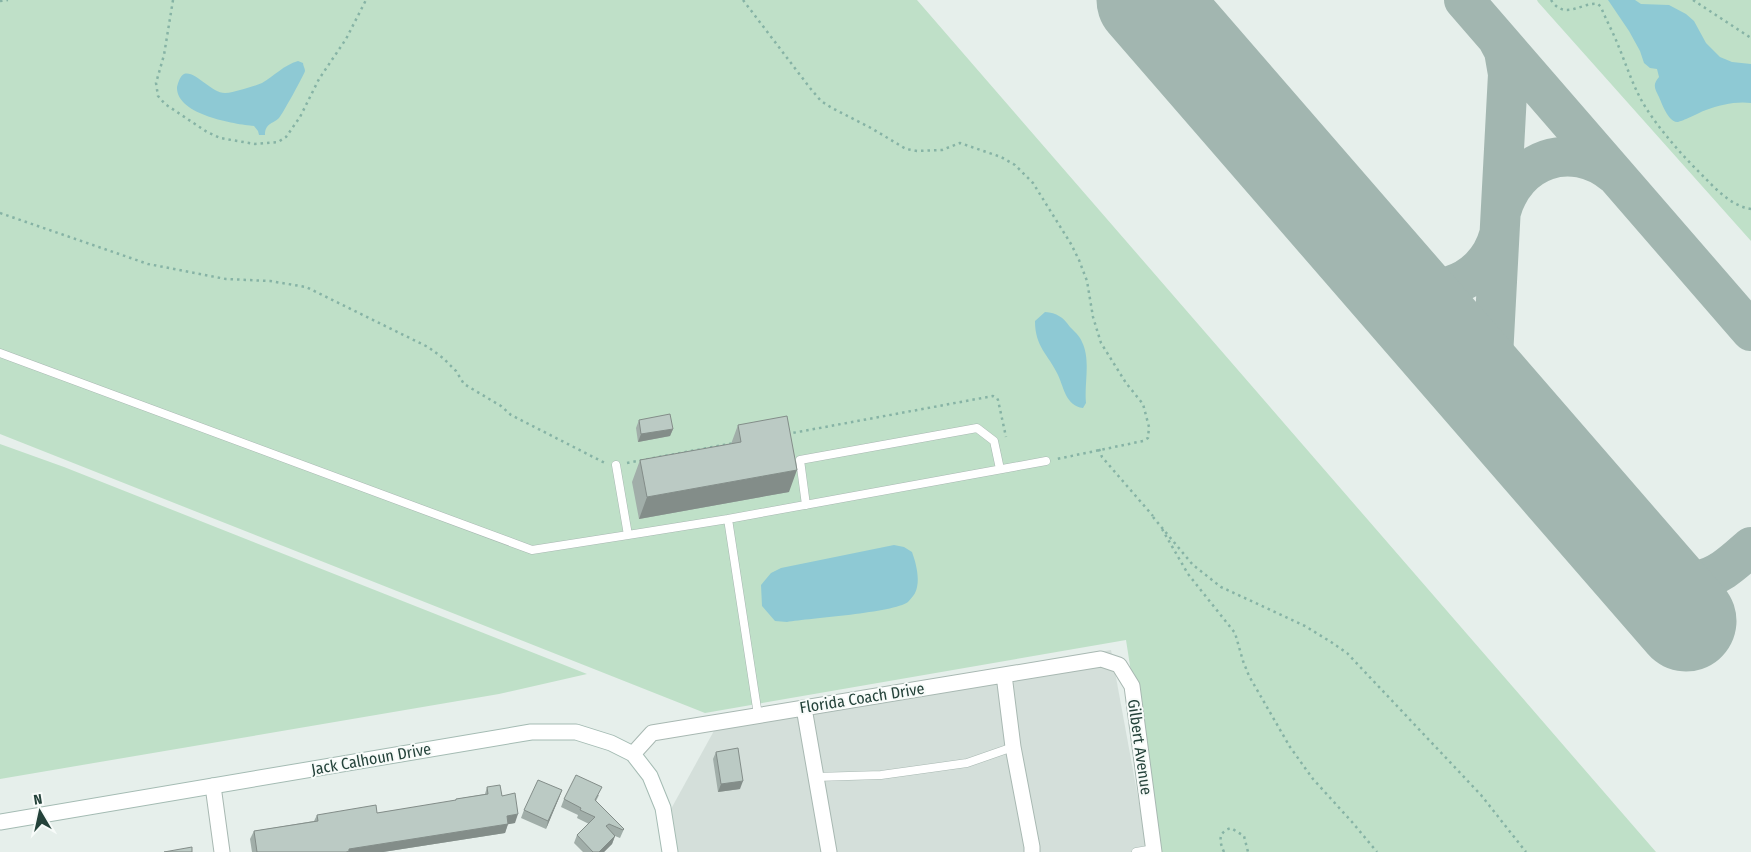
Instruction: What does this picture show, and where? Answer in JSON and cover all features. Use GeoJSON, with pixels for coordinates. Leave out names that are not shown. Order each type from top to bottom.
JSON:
{"type":"FeatureCollection","features":[{"type":"Feature","properties":{"kind":"street","name":"Florida Coach Drive"},"geometry":{"type":"LineString","coordinates":[[632,754],[652,733],[1101,659]]}},
{"type":"Feature","properties":{"kind":"street","name":"Gilbert Avenue"},"geometry":{"type":"LineString","coordinates":[[1101,659],[1119,665],[1132,686],[1154,851]]}},
{"type":"Feature","properties":{"kind":"street"},"geometry":{"type":"LineString","coordinates":[[1004,675],[1013,747],[1032,852]]}},
{"type":"Feature","properties":{"kind":"street"},"geometry":{"type":"LineString","coordinates":[[804,708],[829,852]]}},
{"type":"Feature","properties":{"kind":"street","name":"Jack Calhoun Drive"},"geometry":{"type":"LineString","coordinates":[[0,822],[531,732],[576,732],[611,743],[632,754],[650,776],[663,808],[670,852]]}},
{"type":"Feature","properties":{"kind":"street"},"geometry":{"type":"LineString","coordinates":[[213,786],[222,852]]}},
{"type":"Feature","properties":{"kind":"lane"},"geometry":{"type":"LineString","coordinates":[[0,353],[532,550],[728,519],[1046,461]]}},
{"type":"Feature","properties":{"kind":"lane"},"geometry":{"type":"LineString","coordinates":[[806,505],[800,460],[977,428],[994,441],[1000,469]]}},
{"type":"Feature","properties":{"kind":"lane"},"geometry":{"type":"LineString","coordinates":[[613,465],[628,535]]}},
{"type":"Feature","properties":{"kind":"lane"},"geometry":{"type":"LineString","coordinates":[[728,519],[758,715]]}},
{"type":"Feature","properties":{"kind":"lane"},"geometry":{"type":"LineString","coordinates":[[816,777],[881,775],[967,763],[1013,747]]}},
{"type":"Feature","properties":{"kind":"lane"},"geometry":{"type":"LineString","coordinates":[[1136,852],[1154,851]]}},
{"type":"Feature","properties":{"kind":"path"},"geometry":{"type":"LineString","coordinates":[[0,1],[8,0]]}},
{"type":"Feature","properties":{"kind":"path"},"geometry":{"type":"LineString","coordinates":[[173,0],[164,55],[156,83],[156,90],[160,100],[207,132],[229,140],[255,144],[278,142],[290,133],[319,79],[346,39],[366,0]]}},
{"type":"Feature","properties":{"kind":"path"},"geometry":{"type":"LineString","coordinates":[[743,0],[810,88],[832,108],[906,149],[917,151],[942,150],[960,144],[1001,157],[1015,165],[1033,183],[1079,260],[1087,281],[1093,317],[1101,343],[1126,383],[1143,404],[1149,427]]}},
{"type":"Feature","properties":{"kind":"path"},"geometry":{"type":"LineString","coordinates":[[1551,0],[1557,7],[1567,10],[1590,4],[1598,4],[1601,7],[1636,91],[1649,113],[1670,141],[1712,185],[1729,200],[1741,207],[1751,209]]}},
{"type":"Feature","properties":{"kind":"path"},"geometry":{"type":"LineString","coordinates":[[1693,0],[1751,38]]}},
{"type":"Feature","properties":{"kind":"path"},"geometry":{"type":"LineString","coordinates":[[0,213],[148,264],[226,279],[270,281],[306,287],[428,347],[456,371],[464,384],[502,406],[511,414],[613,465]]}},
{"type":"Feature","properties":{"kind":"path"},"geometry":{"type":"LineString","coordinates":[[1099,449],[1102,456],[1193,565],[1221,587],[1279,616],[1305,626],[1347,653],[1463,776],[1526,852]]}},
{"type":"Feature","properties":{"kind":"path"},"geometry":{"type":"LineString","coordinates":[[1153,517],[1188,574],[1235,633],[1242,661],[1249,676],[1290,747],[1313,779],[1377,852]]}},
{"type":"Feature","properties":{"kind":"path"},"geometry":{"type":"LineString","coordinates":[[1224,852],[1220,841],[1221,836],[1231,828],[1244,836],[1248,852]]}},
{"type":"Feature","properties":{"kind":"shaded area"},"geometry":{"type":"Polygon","coordinates":[[[1111,650],[1148,852],[678,852],[671,809],[721,718],[1111,650]]]}},
{"type":"Feature","properties":{"kind":"green space"},"geometry":{"type":"Polygon","coordinates":[[[0,0],[917,0],[1656,852],[1159,852],[1126,640],[705,713],[0,434],[0,0]]]}},
{"type":"Feature","properties":{"kind":"green space"},"geometry":{"type":"Polygon","coordinates":[[[1537,0],[1751,0],[1751,241],[1538,2],[1537,0]]]}},
{"type":"Feature","properties":{"kind":"green space"},"geometry":{"type":"Polygon","coordinates":[[[0,444],[64,467],[587,674],[499,694],[0,779],[0,444]]]}},
{"type":"Feature","properties":{"kind":"water"},"geometry":{"type":"Polygon","coordinates":[[[1608,0],[1635,0],[1641,4],[1669,5],[1686,14],[1694,21],[1706,43],[1720,57],[1732,62],[1751,64],[1751,103],[1722,105],[1679,122],[1671,119],[1655,89],[1655,82],[1659,77],[1657,69],[1650,68],[1644,63],[1629,31],[1608,0]]]}},
{"type":"Feature","properties":{"kind":"water"},"geometry":{"type":"Polygon","coordinates":[[[298,61],[303,63],[304,74],[279,118],[266,128],[265,135],[259,135],[254,126],[221,120],[196,111],[186,105],[179,97],[177,87],[180,78],[184,74],[193,75],[214,89],[227,93],[262,83],[298,61]]]}},
{"type":"Feature","properties":{"kind":"water"},"geometry":{"type":"Polygon","coordinates":[[[1045,312],[1053,313],[1062,318],[1078,336],[1085,349],[1087,364],[1086,403],[1083,408],[1077,407],[1069,400],[1058,375],[1037,337],[1035,321],[1045,312]]]}},
{"type":"Feature","properties":{"kind":"water"},"geometry":{"type":"Polygon","coordinates":[[[894,545],[904,547],[912,552],[915,561],[918,583],[914,594],[908,602],[899,606],[869,612],[787,622],[775,621],[762,606],[761,585],[771,573],[781,568],[894,545]]]}},
{"type":"Feature","properties":{"kind":"building"},"geometry":{"type":"Polygon","coordinates":[[[670,414],[673,429],[641,434],[639,420],[670,414]]]}},
{"type":"Feature","properties":{"kind":"building"},"geometry":{"type":"Polygon","coordinates":[[[787,416],[797,470],[647,497],[640,460],[741,442],[738,425],[787,416]]]}},
{"type":"Feature","properties":{"kind":"building"},"geometry":{"type":"Polygon","coordinates":[[[738,748],[743,781],[721,784],[716,752],[738,748]]]}},
{"type":"Feature","properties":{"kind":"building"},"geometry":{"type":"Polygon","coordinates":[[[576,775],[602,787],[595,800],[624,829],[609,824],[606,826],[615,836],[599,852],[593,852],[577,835],[595,817],[564,799],[576,775]]]}},
{"type":"Feature","properties":{"kind":"building"},"geometry":{"type":"Polygon","coordinates":[[[538,780],[562,790],[548,821],[524,810],[538,780]]]}},
{"type":"Feature","properties":{"kind":"building"},"geometry":{"type":"Polygon","coordinates":[[[500,785],[502,796],[515,793],[518,814],[507,816],[508,824],[349,849],[346,852],[257,852],[254,831],[318,821],[317,815],[376,805],[377,813],[456,800],[488,794],[487,787],[500,785]]]}},
{"type":"Feature","properties":{"kind":"building"},"geometry":{"type":"Polygon","coordinates":[[[192,847],[192,852],[164,852],[192,847]]]}},
{"type":"Feature","properties":{"kind":"taxiway"},"geometry":{"type":"LineString","coordinates":[[1464,0],[1751,331]]}},
{"type":"Feature","properties":{"kind":"taxiway"},"geometry":{"type":"LineString","coordinates":[[1497,38],[1504,51],[1508,74],[1492,376],[1500,400],[1559,470]]}},
{"type":"Feature","properties":{"kind":"taxiway"},"geometry":{"type":"LineString","coordinates":[[1501,212],[1508,194],[1519,179],[1532,167],[1547,160],[1563,157],[1580,158],[1597,163],[1614,174]]}},
{"type":"Feature","properties":{"kind":"taxiway"},"geometry":{"type":"LineString","coordinates":[[1292,163],[1384,268],[1399,280],[1416,287],[1450,286],[1466,279],[1480,268],[1492,253],[1499,235]]}},
{"type":"Feature","properties":{"kind":"taxiway"},"geometry":{"type":"LineString","coordinates":[[1696,581],[1719,572],[1751,547]]}},
{"type":"Feature","properties":{"kind":"runway"},"geometry":{"type":"LineString","coordinates":[[1147,0],[1686,621]]}}]}
